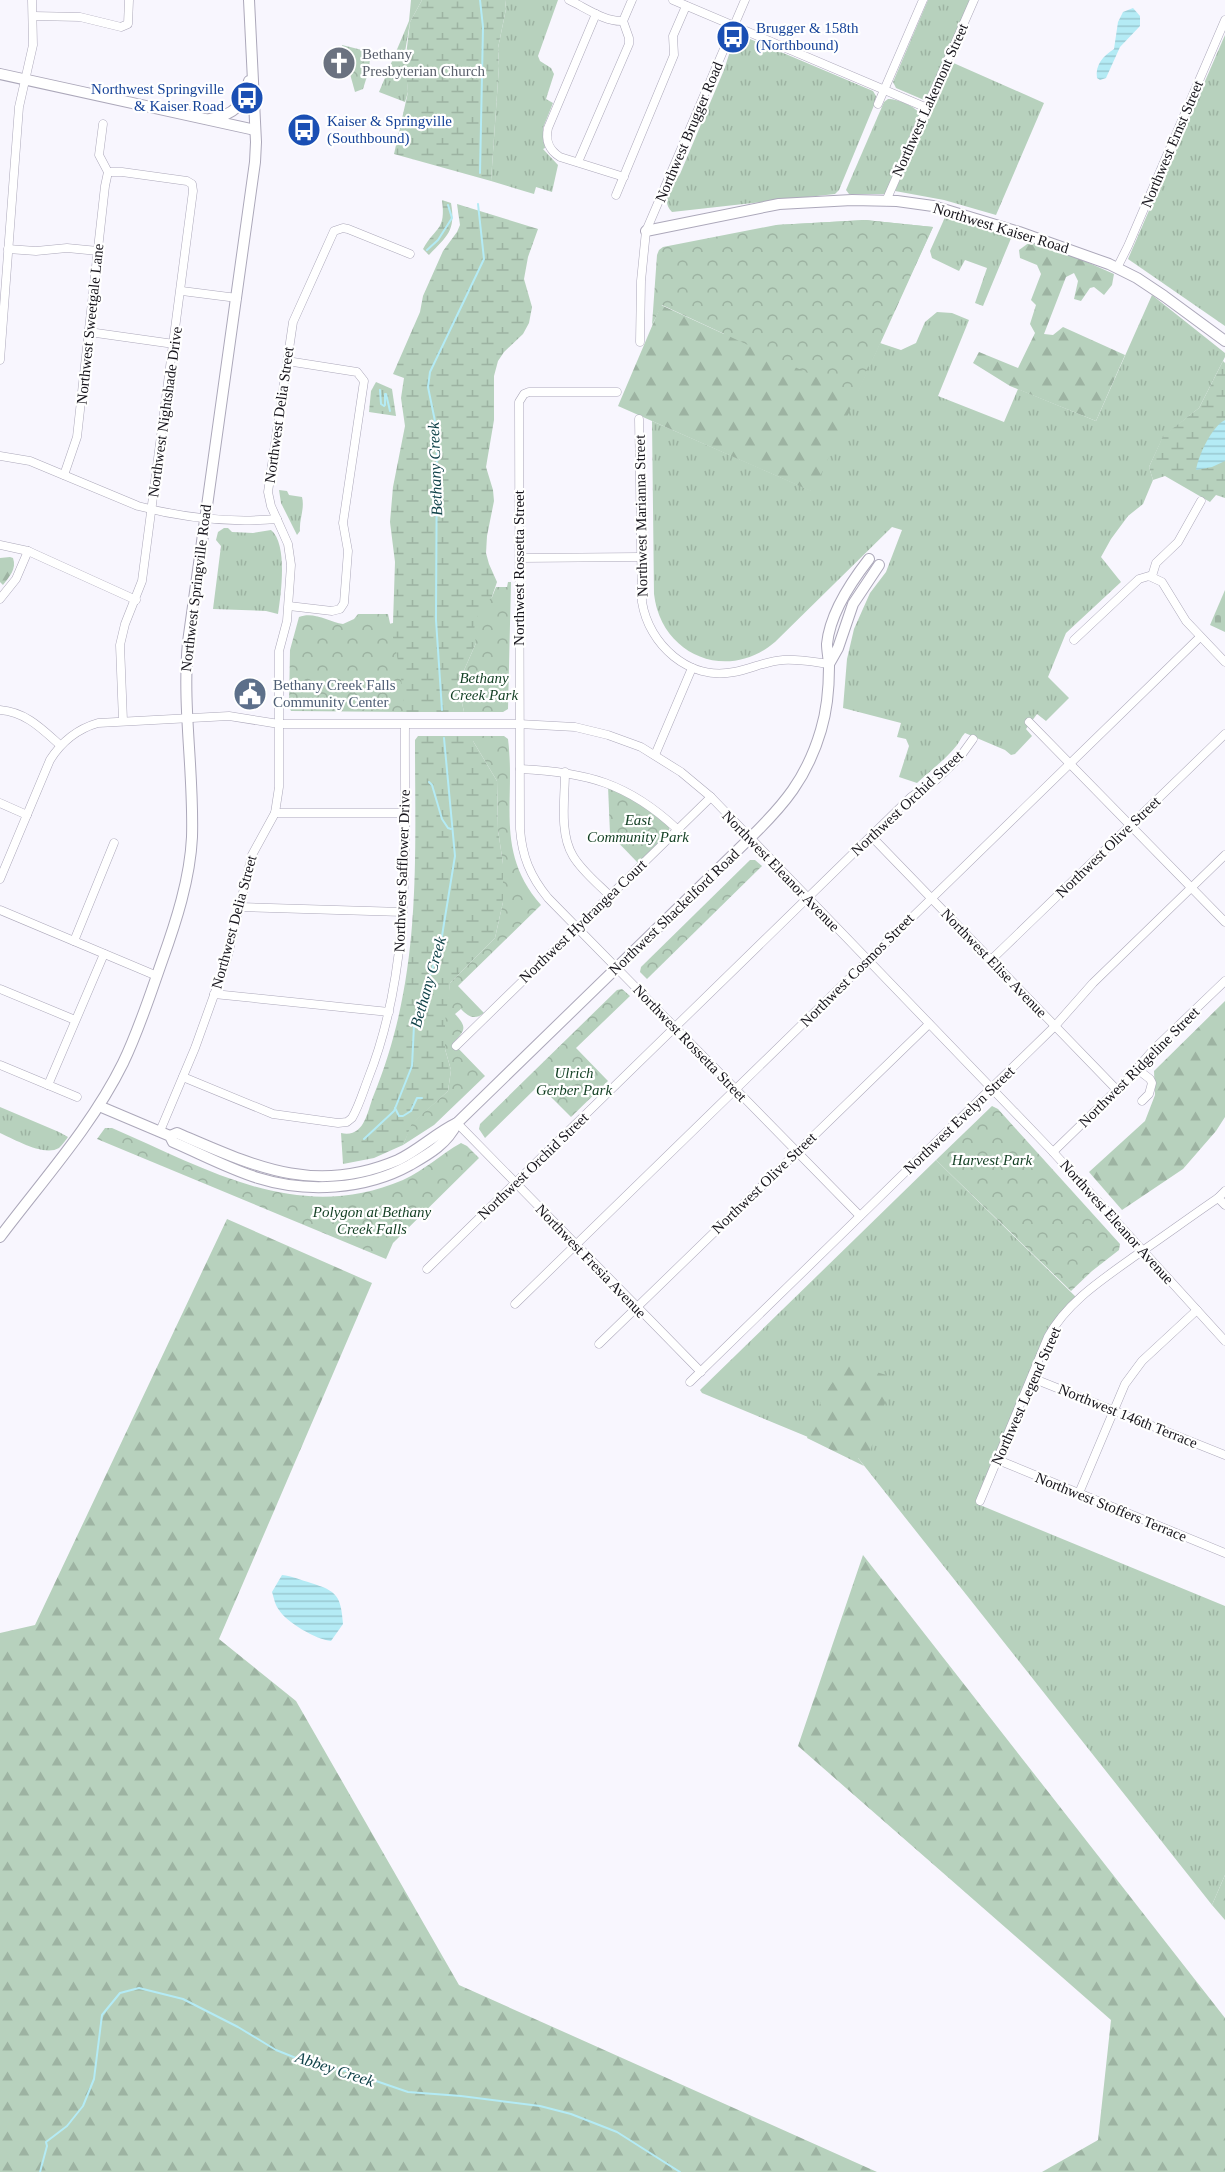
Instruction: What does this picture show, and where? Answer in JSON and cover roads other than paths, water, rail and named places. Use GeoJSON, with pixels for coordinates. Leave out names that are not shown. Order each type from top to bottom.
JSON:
{"type":"FeatureCollection","features":[{"type":"Feature","properties":{"kind":"street"},"geometry":{"type":"LineString","coordinates":[[0,360],[19,107],[33,45],[32,0]]}},
{"type":"Feature","properties":{"kind":"street"},"geometry":{"type":"LineString","coordinates":[[34,16],[80,17],[121,27],[128,24],[129,0]]}},
{"type":"Feature","properties":{"kind":"street","name":"Northwest Springville Road"},"geometry":{"type":"LineString","coordinates":[[0,1237],[99,1106],[123,1063],[138,1029],[175,923],[191,848],[192,795],[186,719],[187,655],[255,162],[249,0]]}},
{"type":"Feature","properties":{"kind":"street"},"geometry":{"type":"LineString","coordinates":[[569,0],[596,14],[623,21]]}},
{"type":"Feature","properties":{"kind":"street"},"geometry":{"type":"LineString","coordinates":[[578,162],[629,44],[623,21],[632,0]]}},
{"type":"Feature","properties":{"kind":"street"},"geometry":{"type":"LineString","coordinates":[[673,0],[927,108]]}},
{"type":"Feature","properties":{"kind":"street","name":"Northwest Brugger Road"},"geometry":{"type":"LineString","coordinates":[[646,231],[745,0]]}},
{"type":"Feature","properties":{"kind":"street"},"geometry":{"type":"LineString","coordinates":[[878,104],[923,0]]}},
{"type":"Feature","properties":{"kind":"street","name":"Northwest Lakemont Street"},"geometry":{"type":"LineString","coordinates":[[886,201],[974,0]]}},
{"type":"Feature","properties":{"kind":"street"},"geometry":{"type":"LineString","coordinates":[[616,195],[674,55],[673,36],[686,6]]}},
{"type":"Feature","properties":{"kind":"street"},"geometry":{"type":"LineString","coordinates":[[596,14],[547,132],[548,143],[552,151],[560,157],[624,177]]}},
{"type":"Feature","properties":{"kind":"street","name":"Northwest Ernst Street"},"geometry":{"type":"LineString","coordinates":[[1117,268],[1225,20]]}},
{"type":"Feature","properties":{"kind":"street"},"geometry":{"type":"LineString","coordinates":[[205,119],[217,118],[238,108],[243,100],[251,69]]}},
{"type":"Feature","properties":{"kind":"street"},"geometry":{"type":"LineString","coordinates":[[0,74],[255,130]]}},
{"type":"Feature","properties":{"kind":"street"},"geometry":{"type":"LineString","coordinates":[[103,124],[99,155],[108,172]]}},
{"type":"Feature","properties":{"kind":"street","name":"Northwest Sweetgale Lane"},"geometry":{"type":"LineString","coordinates":[[64,475],[77,437],[108,172]]}},
{"type":"Feature","properties":{"kind":"street","name":"Northwest Nightshade Drive"},"geometry":{"type":"LineString","coordinates":[[108,172],[171,179],[192,184],[193,191],[182,291],[142,581],[125,624],[120,645],[123,721]]}},
{"type":"Feature","properties":{"kind":"street","name":"Northwest Kaiser Road"},"geometry":{"type":"LineString","coordinates":[[646,231],[779,204],[844,200],[886,201],[933,206],[1079,252],[1117,268],[1164,296],[1225,340]]}},
{"type":"Feature","properties":{"kind":"street","name":"Northwest Delia Street"},"geometry":{"type":"LineString","coordinates":[[165,1133],[183,1077],[227,959],[252,855],[274,813],[279,787],[279,651],[289,606],[291,554],[271,506],[269,482],[293,321],[334,231],[343,228],[410,254]]}},
{"type":"Feature","properties":{"kind":"street"},"geometry":{"type":"LineString","coordinates":[[640,342],[641,281],[646,231]]}},
{"type":"Feature","properties":{"kind":"street"},"geometry":{"type":"LineString","coordinates":[[8,249],[36,251],[67,248],[98,251]]}},
{"type":"Feature","properties":{"kind":"street"},"geometry":{"type":"LineString","coordinates":[[182,291],[237,298]]}},
{"type":"Feature","properties":{"kind":"street"},"geometry":{"type":"LineString","coordinates":[[89,332],[174,344]]}},
{"type":"Feature","properties":{"kind":"street"},"geometry":{"type":"LineString","coordinates":[[287,361],[354,371],[360,374],[363,381],[343,523],[348,550],[344,603],[340,609],[332,611],[289,606]]}},
{"type":"Feature","properties":{"kind":"street","name":"Northwest Rossetta Street"},"geometry":{"type":"LineString","coordinates":[[617,392],[529,392],[521,398],[518,414],[520,828],[526,864],[538,886],[576,927],[860,1216]]}},
{"type":"Feature","properties":{"kind":"street","name":"Northwest Marianna Street"},"geometry":{"type":"LineString","coordinates":[[639,419],[642,602],[648,625],[656,639],[666,650],[692,668],[720,674],[782,660],[829,664]]}},
{"type":"Feature","properties":{"kind":"street"},"geometry":{"type":"LineString","coordinates":[[0,456],[22,458],[152,510],[237,521],[277,519]]}},
{"type":"Feature","properties":{"kind":"street"},"geometry":{"type":"LineString","coordinates":[[1152,576],[1156,563],[1178,542],[1201,501]]}},
{"type":"Feature","properties":{"kind":"street"},"geometry":{"type":"LineString","coordinates":[[0,544],[28,551],[136,600]]}},
{"type":"Feature","properties":{"kind":"street"},"geometry":{"type":"LineString","coordinates":[[0,599],[16,579],[28,551]]}},
{"type":"Feature","properties":{"kind":"street"},"geometry":{"type":"LineString","coordinates":[[520,558],[640,557]]}},
{"type":"Feature","properties":{"kind":"street","name":"Northwest Shackelford Road"},"geometry":{"type":"LineString","coordinates":[[99,1106],[165,1133],[173,1142],[257,1178],[300,1186],[350,1185],[403,1169],[425,1156],[450,1137],[457,1124],[780,809],[804,774],[821,729],[828,690],[827,645],[836,616],[854,578],[869,559]]}},
{"type":"Feature","properties":{"kind":"street","name":"Northwest Shackelford Road"},"geometry":{"type":"LineString","coordinates":[[829,664],[838,648],[853,604],[879,565]]}},
{"type":"Feature","properties":{"kind":"street"},"geometry":{"type":"LineString","coordinates":[[1074,640],[1139,579],[1152,576],[1165,585],[1183,616],[1225,662]]}},
{"type":"Feature","properties":{"kind":"street","name":"Northwest Cosmos Street"},"geometry":{"type":"LineString","coordinates":[[515,1304],[1200,637]]}},
{"type":"Feature","properties":{"kind":"street"},"geometry":{"type":"LineString","coordinates":[[655,755],[692,668]]}},
{"type":"Feature","properties":{"kind":"street"},"geometry":{"type":"LineString","coordinates":[[0,710],[12,711],[26,717],[60,745],[50,760],[0,879]]}},
{"type":"Feature","properties":{"kind":"street","name":"Northwest Eleanor Avenue"},"geometry":{"type":"LineString","coordinates":[[60,745],[87,726],[98,723],[229,716],[279,724],[519,724],[574,727],[625,741],[655,755],[681,772],[711,797],[1053,1152],[1225,1341]]}},
{"type":"Feature","properties":{"kind":"street"},"geometry":{"type":"LineString","coordinates":[[1029,722],[1225,922]]}},
{"type":"Feature","properties":{"kind":"street","name":"Northwest Safflower Drive"},"geometry":{"type":"LineString","coordinates":[[183,1077],[273,1114],[339,1123],[347,1122],[355,1113],[376,1058],[389,1012],[398,966],[403,912],[405,725]]}},
{"type":"Feature","properties":{"kind":"street","name":"Northwest Olive Street"},"geometry":{"type":"LineString","coordinates":[[992,960],[1225,734]]}},
{"type":"Feature","properties":{"kind":"street","name":"Northwest Orchid Street"},"geometry":{"type":"LineString","coordinates":[[428,1269],[914,795],[936,780],[960,757],[973,739]]}},
{"type":"Feature","properties":{"kind":"street"},"geometry":{"type":"LineString","coordinates":[[520,769],[565,772],[619,788],[645,802],[677,829]]}},
{"type":"Feature","properties":{"kind":"street"},"geometry":{"type":"LineString","coordinates":[[565,772],[565,828],[570,848],[579,863],[609,895]]}},
{"type":"Feature","properties":{"kind":"street","name":"Northwest Hydrangea Court"},"geometry":{"type":"LineString","coordinates":[[456,1046],[711,797]]}},
{"type":"Feature","properties":{"kind":"street"},"geometry":{"type":"LineString","coordinates":[[0,803],[27,815]]}},
{"type":"Feature","properties":{"kind":"street"},"geometry":{"type":"LineString","coordinates":[[274,813],[404,813]]}},
{"type":"Feature","properties":{"kind":"street","name":"Northwest Elise Avenue"},"geometry":{"type":"LineString","coordinates":[[872,837],[1117,1090]]}},
{"type":"Feature","properties":{"kind":"street"},"geometry":{"type":"LineString","coordinates":[[74,941],[114,843]]}},
{"type":"Feature","properties":{"kind":"street","name":"Northwest Evelyn Street"},"geometry":{"type":"LineString","coordinates":[[690,1382],[1055,1026],[1093,983],[1225,855]]}},
{"type":"Feature","properties":{"kind":"street"},"geometry":{"type":"LineString","coordinates":[[241,907],[403,912]]}},
{"type":"Feature","properties":{"kind":"street"},"geometry":{"type":"LineString","coordinates":[[0,910],[157,976]]}},
{"type":"Feature","properties":{"kind":"street"},"geometry":{"type":"LineString","coordinates":[[48,1085],[104,954]]}},
{"type":"Feature","properties":{"kind":"street","name":"Northwest Ridgeline Street"},"geometry":{"type":"LineString","coordinates":[[1053,1152],[1117,1090],[1154,1049],[1225,981]]}},
{"type":"Feature","properties":{"kind":"street"},"geometry":{"type":"LineString","coordinates":[[0,989],[75,1020]]}},
{"type":"Feature","properties":{"kind":"street"},"geometry":{"type":"LineString","coordinates":[[214,994],[389,1012]]}},
{"type":"Feature","properties":{"kind":"street","name":"Northwest Olive Street"},"geometry":{"type":"LineString","coordinates":[[600,1344],[929,1024]]}},
{"type":"Feature","properties":{"kind":"street"},"geometry":{"type":"LineString","coordinates":[[0,1065],[76,1097]]}},
{"type":"Feature","properties":{"kind":"street"},"geometry":{"type":"LineString","coordinates":[[1137,1069],[1152,1083],[1149,1094],[1142,1101]]}},
{"type":"Feature","properties":{"kind":"street","name":"Northwest Fresia Avenue"},"geometry":{"type":"LineString","coordinates":[[457,1124],[701,1372]]}},
{"type":"Feature","properties":{"kind":"street","name":"Northwest Legend Street"},"geometry":{"type":"LineString","coordinates":[[980,1501],[1048,1337],[1062,1316],[1079,1299],[1225,1191]]}},
{"type":"Feature","properties":{"kind":"street"},"geometry":{"type":"LineString","coordinates":[[1218,1198],[1225,1206]]}},
{"type":"Feature","properties":{"kind":"street"},"geometry":{"type":"LineString","coordinates":[[1079,1493],[1114,1410],[1134,1370],[1197,1310]]}},
{"type":"Feature","properties":{"kind":"street","name":"Northwest 146th Terrace"},"geometry":{"type":"LineString","coordinates":[[1032,1378],[1225,1455]]}},
{"type":"Feature","properties":{"kind":"street","name":"Northwest Stoffers Terrace"},"geometry":{"type":"LineString","coordinates":[[998,1460],[1225,1553]]}},
{"type":"Feature","properties":{"kind":"water"},"geometry":{"type":"Polygon","coordinates":[[[1133,8],[1140,16],[1140,26],[1120,47],[1106,78],[1100,80],[1097,78],[1097,69],[1103,58],[1114,49],[1118,22],[1123,12],[1133,8]]]}},
{"type":"Feature","properties":{"kind":"water"},"geometry":{"type":"Polygon","coordinates":[[[1225,420],[1225,461],[1212,467],[1196,470],[1206,442],[1215,428],[1225,420]]]}},
{"type":"Feature","properties":{"kind":"water"},"geometry":{"type":"Polygon","coordinates":[[[282,1575],[320,1586],[336,1596],[341,1607],[343,1624],[331,1641],[302,1630],[279,1610],[272,1592],[282,1575]]]}},
{"type":"Feature","properties":{"kind":"waterway","name":"Bethany Creek"},"geometry":{"type":"LineString","coordinates":[[480,0],[483,27],[480,173]]}},
{"type":"Feature","properties":{"kind":"waterway","name":"Bethany Creek"},"geometry":{"type":"LineString","coordinates":[[442,710],[436,620],[437,431],[428,387],[430,372],[484,259],[478,204]]}},
{"type":"Feature","properties":{"kind":"waterway"},"geometry":{"type":"LineString","coordinates":[[427,250],[438,240],[452,218],[448,205]]}},
{"type":"Feature","properties":{"kind":"waterway"},"geometry":{"type":"LineString","coordinates":[[380,390],[381,404],[385,405],[386,394],[390,411]]}},
{"type":"Feature","properties":{"kind":"waterway","name":"Bethany Creek"},"geometry":{"type":"LineString","coordinates":[[364,1139],[394,1111],[412,1066],[414,1025],[441,942],[455,856],[444,738]]}},
{"type":"Feature","properties":{"kind":"waterway"},"geometry":{"type":"LineString","coordinates":[[429,782],[432,785],[442,819],[451,829]]}},
{"type":"Feature","properties":{"kind":"waterway"},"geometry":{"type":"LineString","coordinates":[[395,1108],[399,1116],[403,1116],[411,1111],[417,1098],[422,1098]]}},
{"type":"Feature","properties":{"kind":"waterway","name":"Abbey Creek"},"geometry":{"type":"LineString","coordinates":[[40,2172],[46,2142],[67,2126],[83,2106],[94,2079],[102,2015],[120,1993],[139,1988],[183,1999],[238,2027],[276,2050],[301,2060],[350,2072],[408,2092],[540,2106],[571,2114],[617,2132],[680,2172]]}},
{"type":"Feature","properties":{"kind":"place","name":"Brugger & 158th (Northbound)"},"geometry":{"type":"Point","coordinates":[733,37]}},
{"type":"Feature","properties":{"kind":"place","name":"Bethany Presbyterian Church"},"geometry":{"type":"Point","coordinates":[339,63]}},
{"type":"Feature","properties":{"kind":"place","name":"Northwest Springville & Kaiser Road"},"geometry":{"type":"Point","coordinates":[247,98]}},
{"type":"Feature","properties":{"kind":"place","name":"Kaiser & Springville (Southbound)"},"geometry":{"type":"Point","coordinates":[304,130]}},
{"type":"Feature","properties":{"kind":"place","name":"Bethany Creek Falls Community Center"},"geometry":{"type":"Point","coordinates":[250,694]}},
{"type":"Feature","properties":{"kind":"park label","name":"Bethany Creek Park"},"geometry":{"type":"Point","coordinates":[484,686]}},
{"type":"Feature","properties":{"kind":"park label","name":"East Community Park"},"geometry":{"type":"Point","coordinates":[638,828]}},
{"type":"Feature","properties":{"kind":"park label","name":"Ulrich Gerber Park"},"geometry":{"type":"Point","coordinates":[574,1082]}},
{"type":"Feature","properties":{"kind":"park label","name":"Harvest Park"},"geometry":{"type":"Point","coordinates":[992,1160]}},
{"type":"Feature","properties":{"kind":"park label","name":"Polygon at Bethany Creek Falls"},"geometry":{"type":"Point","coordinates":[372,1220]}}]}
